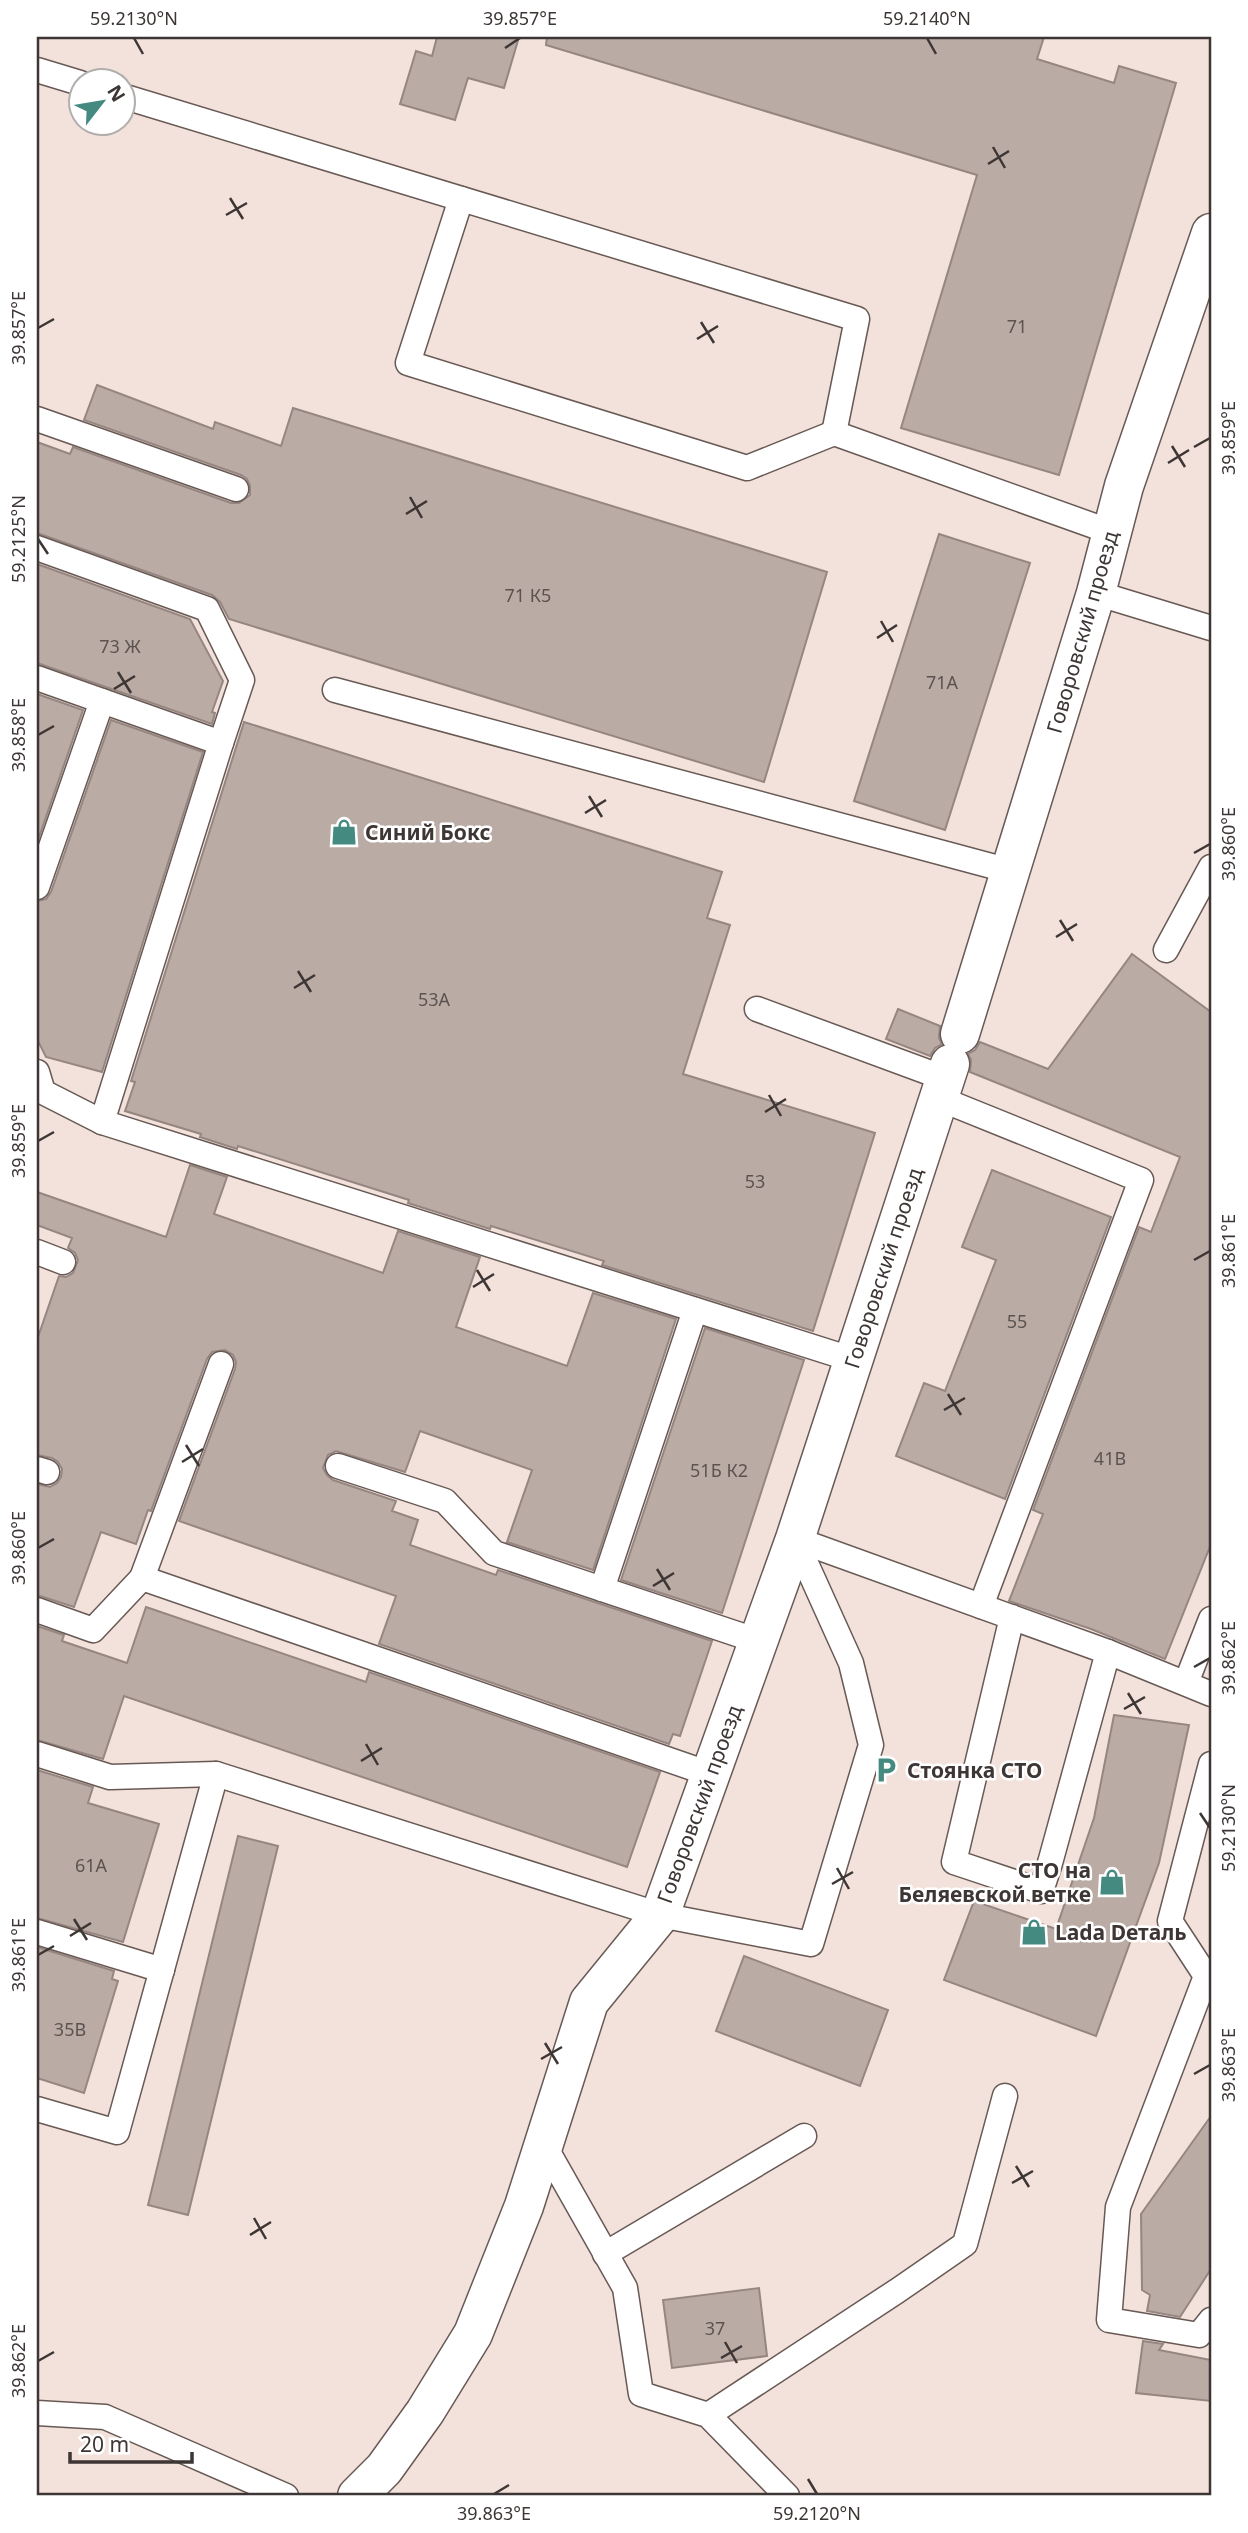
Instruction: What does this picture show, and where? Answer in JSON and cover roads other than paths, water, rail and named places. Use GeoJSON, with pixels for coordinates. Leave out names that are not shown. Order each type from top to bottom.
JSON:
{"type":"FeatureCollection","features":[{"type":"Feature","properties":{"kind":"street","name":"Говоровский проезд"},"geometry":{"type":"LineString","coordinates":[[357,2496],[392,2458],[425,2412],[474,2334],[524,2206],[589,2001],[660,1915],[795,1539],[854,1360],[1010,871],[1096,593],[1129,474],[1211,233]]}},
{"type":"Feature","properties":{"kind":"lane"},"geometry":{"type":"LineString","coordinates":[[37,70],[66,79]]}},
{"type":"Feature","properties":{"kind":"lane"},"geometry":{"type":"LineString","coordinates":[[136,100],[857,320],[834,433]]}},
{"type":"Feature","properties":{"kind":"lane"},"geometry":{"type":"LineString","coordinates":[[461,199],[408,363],[747,468],[834,433],[1111,532]]}},
{"type":"Feature","properties":{"kind":"lane"},"geometry":{"type":"LineString","coordinates":[[37,419],[236,489]]}},
{"type":"Feature","properties":{"kind":"lane"},"geometry":{"type":"LineString","coordinates":[[37,548],[207,610],[242,680],[102,1122]]}},
{"type":"Feature","properties":{"kind":"lane"},"geometry":{"type":"LineString","coordinates":[[1096,593],[1211,628]]}},
{"type":"Feature","properties":{"kind":"lane"},"geometry":{"type":"LineString","coordinates":[[37,678],[221,743]]}},
{"type":"Feature","properties":{"kind":"lane"},"geometry":{"type":"LineString","coordinates":[[335,690],[1010,871]]}},
{"type":"Feature","properties":{"kind":"lane"},"geometry":{"type":"LineString","coordinates":[[37,887],[102,701]]}},
{"type":"Feature","properties":{"kind":"lane"},"geometry":{"type":"LineString","coordinates":[[1166,950],[1211,867]]}},
{"type":"Feature","properties":{"kind":"lane"},"geometry":{"type":"LineString","coordinates":[[757,1009],[948,1068],[1141,1180],[981,1606]]}},
{"type":"Feature","properties":{"kind":"lane"},"geometry":{"type":"LineString","coordinates":[[37,1072],[43,1091],[102,1122],[854,1360]]}},
{"type":"Feature","properties":{"kind":"lane"},"geometry":{"type":"LineString","coordinates":[[37,1252],[64,1262]]}},
{"type":"Feature","properties":{"kind":"lane"},"geometry":{"type":"LineString","coordinates":[[602,1589],[695,1310]]}},
{"type":"Feature","properties":{"kind":"lane"},"geometry":{"type":"LineString","coordinates":[[37,1610],[93,1629],[142,1578],[220,1364]]}},
{"type":"Feature","properties":{"kind":"lane"},"geometry":{"type":"LineString","coordinates":[[338,1466],[445,1501],[494,1553],[758,1641]]}},
{"type":"Feature","properties":{"kind":"lane"},"geometry":{"type":"LineString","coordinates":[[795,1539],[1108,1652],[1211,1694]]}},
{"type":"Feature","properties":{"kind":"lane"},"geometry":{"type":"LineString","coordinates":[[37,1754],[110,1777],[216,1774],[660,1915],[811,1944],[871,1745],[851,1663],[795,1539]]}},
{"type":"Feature","properties":{"kind":"lane"},"geometry":{"type":"LineString","coordinates":[[142,1578],[710,1774]]}},
{"type":"Feature","properties":{"kind":"lane"},"geometry":{"type":"LineString","coordinates":[[1012,1617],[954,1862],[1041,1891],[1108,1652]]}},
{"type":"Feature","properties":{"kind":"lane"},"geometry":{"type":"LineString","coordinates":[[1186,1683],[1211,1619]]}},
{"type":"Feature","properties":{"kind":"lane"},"geometry":{"type":"LineString","coordinates":[[1211,1764],[1170,1921],[1206,1976],[1118,2207],[1109,2320],[1199,2335],[1211,2320]]}},
{"type":"Feature","properties":{"kind":"lane"},"geometry":{"type":"LineString","coordinates":[[37,2109],[117,2132],[216,1774]]}},
{"type":"Feature","properties":{"kind":"lane"},"geometry":{"type":"LineString","coordinates":[[37,1932],[162,1970]]}},
{"type":"Feature","properties":{"kind":"lane"},"geometry":{"type":"LineString","coordinates":[[708,2415],[965,2244],[1005,2096]]}},
{"type":"Feature","properties":{"kind":"lane"},"geometry":{"type":"LineString","coordinates":[[605,2253],[804,2136]]}},
{"type":"Feature","properties":{"kind":"lane"},"geometry":{"type":"LineString","coordinates":[[544,2145],[625,2288],[640,2394],[708,2415],[787,2496]]}},
{"type":"Feature","properties":{"kind":"lane"},"geometry":{"type":"LineString","coordinates":[[37,2413],[105,2417],[286,2496]]}},
{"type":"Feature","properties":{"kind":"place","name":"Синий Бокс"},"geometry":{"type":"Point","coordinates":[344,832]}},
{"type":"Feature","properties":{"kind":"place","name":"Стоянка СТО"},"geometry":{"type":"Point","coordinates":[886,1770]}},
{"type":"Feature","properties":{"kind":"place","name":"СТО на Беляевской ветке"},"geometry":{"type":"Point","coordinates":[1112,1882]}},
{"type":"Feature","properties":{"kind":"place","name":"Lada Dеталь"},"geometry":{"type":"Point","coordinates":[1034,1932]}}]}
